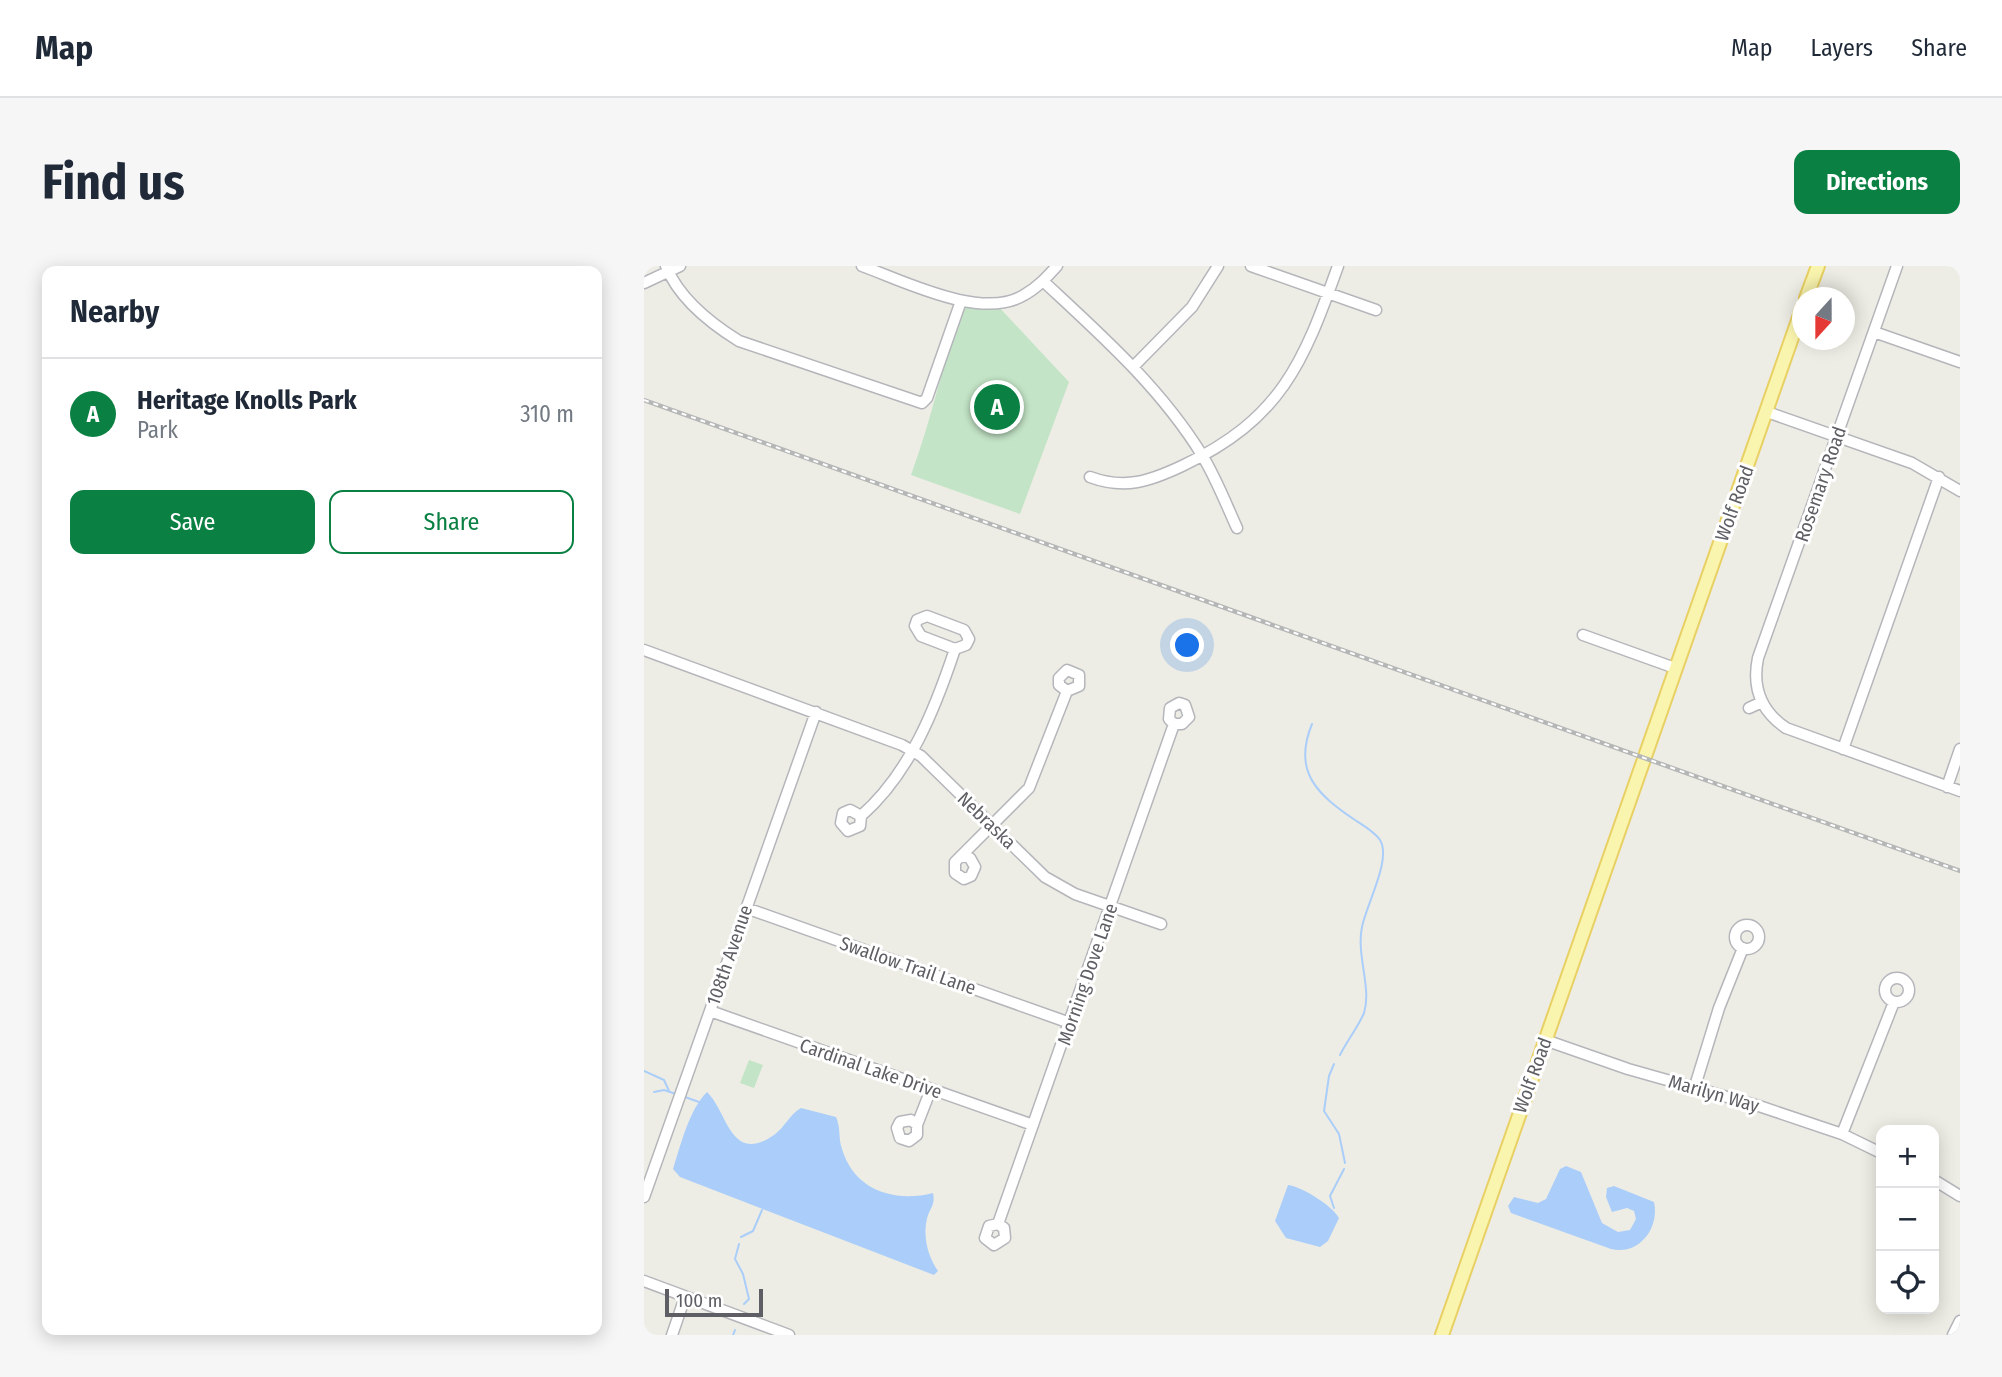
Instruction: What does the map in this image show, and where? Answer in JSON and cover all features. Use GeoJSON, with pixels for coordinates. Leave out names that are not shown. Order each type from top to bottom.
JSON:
{"type":"FeatureCollection","features":[{"type":"Feature","properties":{"kind":"main road"},"geometry":{"type":"LineString","coordinates":[[1810,287],[1818,266]]}},
{"type":"Feature","properties":{"kind":"main road","name":"Wolf Road"},"geometry":{"type":"LineString","coordinates":[[1442,1335],[1623,816],[1657,709],[1665,697],[1792,338]]}},
{"type":"Feature","properties":{"kind":"street"},"geometry":{"type":"LineString","coordinates":[[644,283],[667,269],[680,266]]}},
{"type":"Feature","properties":{"kind":"street"},"geometry":{"type":"LineString","coordinates":[[862,266],[961,301],[995,303],[1022,297],[1057,266]]}},
{"type":"Feature","properties":{"kind":"street"},"geometry":{"type":"LineString","coordinates":[[1134,366],[1192,307],[1218,266]]}},
{"type":"Feature","properties":{"kind":"street"},"geometry":{"type":"LineString","coordinates":[[1251,266],[1376,310]]}},
{"type":"Feature","properties":{"kind":"street"},"geometry":{"type":"LineString","coordinates":[[1090,477],[1106,483],[1126,485],[1149,481],[1202,456],[1246,427],[1286,385],[1310,342],[1338,266]]}},
{"type":"Feature","properties":{"kind":"street","name":"Rosemary Road"},"geometry":{"type":"LineString","coordinates":[[1762,702],[1756,678],[1758,658],[1896,266]]}},
{"type":"Feature","properties":{"kind":"street"},"geometry":{"type":"LineString","coordinates":[[667,269],[704,316],[739,341],[922,403],[927,398],[961,301]]}},
{"type":"Feature","properties":{"kind":"street"},"geometry":{"type":"LineString","coordinates":[[1042,281],[1134,366],[1164,400],[1202,456],[1237,527]]}},
{"type":"Feature","properties":{"kind":"street"},"geometry":{"type":"LineString","coordinates":[[1874,332],[1960,362]]}},
{"type":"Feature","properties":{"kind":"street"},"geometry":{"type":"LineString","coordinates":[[1767,412],[1912,463],[1960,491]]}},
{"type":"Feature","properties":{"kind":"street"},"geometry":{"type":"LineString","coordinates":[[1843,749],[1939,477]]}},
{"type":"Feature","properties":{"kind":"street"},"geometry":{"type":"LineString","coordinates":[[861,816],[912,750],[934,713],[956,649],[966,645],[969,639],[964,629],[927,616],[917,620],[915,626],[921,636],[956,649]]}},
{"type":"Feature","properties":{"kind":"street"},"geometry":{"type":"LineString","coordinates":[[1583,635],[1675,668]]}},
{"type":"Feature","properties":{"kind":"street","name":"Nebraska"},"geometry":{"type":"LineString","coordinates":[[644,650],[912,750],[1045,877],[1063,889],[1161,923]]}},
{"type":"Feature","properties":{"kind":"street"},"geometry":{"type":"LineString","coordinates":[[963,856],[1034,779],[1067,691]]}},
{"type":"Feature","properties":{"kind":"street"},"geometry":{"type":"LineString","coordinates":[[1749,708],[1762,702],[1770,716],[1786,728],[1960,792]]}},
{"type":"Feature","properties":{"kind":"street","name":"108th Avenue"},"geometry":{"type":"LineString","coordinates":[[644,1197],[816,712]]}},
{"type":"Feature","properties":{"kind":"street","name":"Morning Dove Lane"},"geometry":{"type":"LineString","coordinates":[[998,1224],[1174,724]]}},
{"type":"Feature","properties":{"kind":"street"},"geometry":{"type":"LineString","coordinates":[[1947,787],[1960,749]]}},
{"type":"Feature","properties":{"kind":"street","name":"Swallow Trail Lane"},"geometry":{"type":"LineString","coordinates":[[746,908],[1070,1023]]}},
{"type":"Feature","properties":{"kind":"street"},"geometry":{"type":"LineString","coordinates":[[1695,1086],[1719,1008],[1743,948]]}},
{"type":"Feature","properties":{"kind":"street"},"geometry":{"type":"LineString","coordinates":[[1842,1135],[1894,1002]]}},
{"type":"Feature","properties":{"kind":"street","name":"Cardinal Lake Drive"},"geometry":{"type":"LineString","coordinates":[[709,1011],[1033,1125]]}},
{"type":"Feature","properties":{"kind":"street","name":"Marilyn Way"},"geometry":{"type":"LineString","coordinates":[[1545,1040],[1628,1069],[1695,1086],[1842,1135],[1876,1151]]}},
{"type":"Feature","properties":{"kind":"street"},"geometry":{"type":"LineString","coordinates":[[917,1125],[931,1089]]}},
{"type":"Feature","properties":{"kind":"street"},"geometry":{"type":"LineString","coordinates":[[1939,1183],[1960,1196]]}},
{"type":"Feature","properties":{"kind":"street"},"geometry":{"type":"LineString","coordinates":[[644,1282],[789,1335]]}},
{"type":"Feature","properties":{"kind":"street"},"geometry":{"type":"LineString","coordinates":[[672,1335],[685,1297]]}},
{"type":"Feature","properties":{"kind":"street"},"geometry":{"type":"LineString","coordinates":[[1953,1335],[1960,1321]]}},
{"type":"Feature","properties":{"kind":"green space"},"geometry":{"type":"Polygon","coordinates":[[[961,303],[998,306],[1069,382],[1020,514],[911,475],[932,411],[961,303]]]}},
{"type":"Feature","properties":{"kind":"green space"},"geometry":{"type":"Polygon","coordinates":[[[749,1060],[763,1065],[754,1088],[740,1083],[749,1060]]]}},
{"type":"Feature","properties":{"kind":"water"},"geometry":{"type":"Polygon","coordinates":[[[707,1092],[732,1132],[739,1140],[748,1144],[759,1143],[774,1135],[801,1108],[836,1117],[841,1145],[848,1163],[866,1184],[877,1190],[904,1196],[933,1193],[933,1202],[926,1222],[926,1237],[928,1251],[938,1271],[934,1275],[680,1177],[673,1169],[679,1149],[690,1118],[707,1092]]]}},
{"type":"Feature","properties":{"kind":"water"},"geometry":{"type":"Polygon","coordinates":[[[1566,1166],[1581,1172],[1602,1223],[1618,1232],[1630,1230],[1636,1219],[1634,1211],[1627,1208],[1612,1212],[1606,1197],[1607,1188],[1614,1186],[1654,1202],[1654,1222],[1645,1238],[1630,1248],[1611,1249],[1511,1213],[1508,1206],[1514,1197],[1538,1203],[1546,1199],[1560,1169],[1566,1166]]]}},
{"type":"Feature","properties":{"kind":"water"},"geometry":{"type":"Polygon","coordinates":[[[1288,1185],[1316,1197],[1339,1218],[1328,1241],[1320,1247],[1286,1238],[1275,1221],[1288,1185]]]}},
{"type":"Feature","properties":{"kind":"waterway"},"geometry":{"type":"LineString","coordinates":[[1312,724],[1305,756],[1312,781],[1330,801],[1375,834],[1383,848],[1381,870],[1362,927],[1361,949],[1366,993],[1364,1013],[1340,1055]]}},
{"type":"Feature","properties":{"kind":"waterway"},"geometry":{"type":"LineString","coordinates":[[1334,1064],[1329,1076],[1324,1111],[1339,1134],[1345,1163]]}},
{"type":"Feature","properties":{"kind":"waterway"},"geometry":{"type":"LineString","coordinates":[[644,1071],[664,1080],[669,1091]]}},
{"type":"Feature","properties":{"kind":"waterway"},"geometry":{"type":"LineString","coordinates":[[654,1092],[664,1090],[676,1094]]}},
{"type":"Feature","properties":{"kind":"waterway"},"geometry":{"type":"LineString","coordinates":[[685,1097],[699,1102]]}},
{"type":"Feature","properties":{"kind":"waterway"},"geometry":{"type":"LineString","coordinates":[[1334,1208],[1330,1196],[1344,1169]]}},
{"type":"Feature","properties":{"kind":"waterway"},"geometry":{"type":"LineString","coordinates":[[741,1237],[753,1231],[762,1210]]}},
{"type":"Feature","properties":{"kind":"waterway"},"geometry":{"type":"LineString","coordinates":[[739,1244],[735,1259],[743,1274],[749,1299],[744,1304]]}},
{"type":"Feature","properties":{"kind":"waterway"},"geometry":{"type":"LineString","coordinates":[[733,1335],[735,1330]]}},
{"type":"Feature","properties":{"kind":"railway"},"geometry":{"type":"LineString","coordinates":[[644,400],[1960,871]]}},
{"type":"Feature","properties":{"kind":"place","name":"Heritage Knolls Park"},"geometry":{"type":"Point","coordinates":[997,407]}}]}
